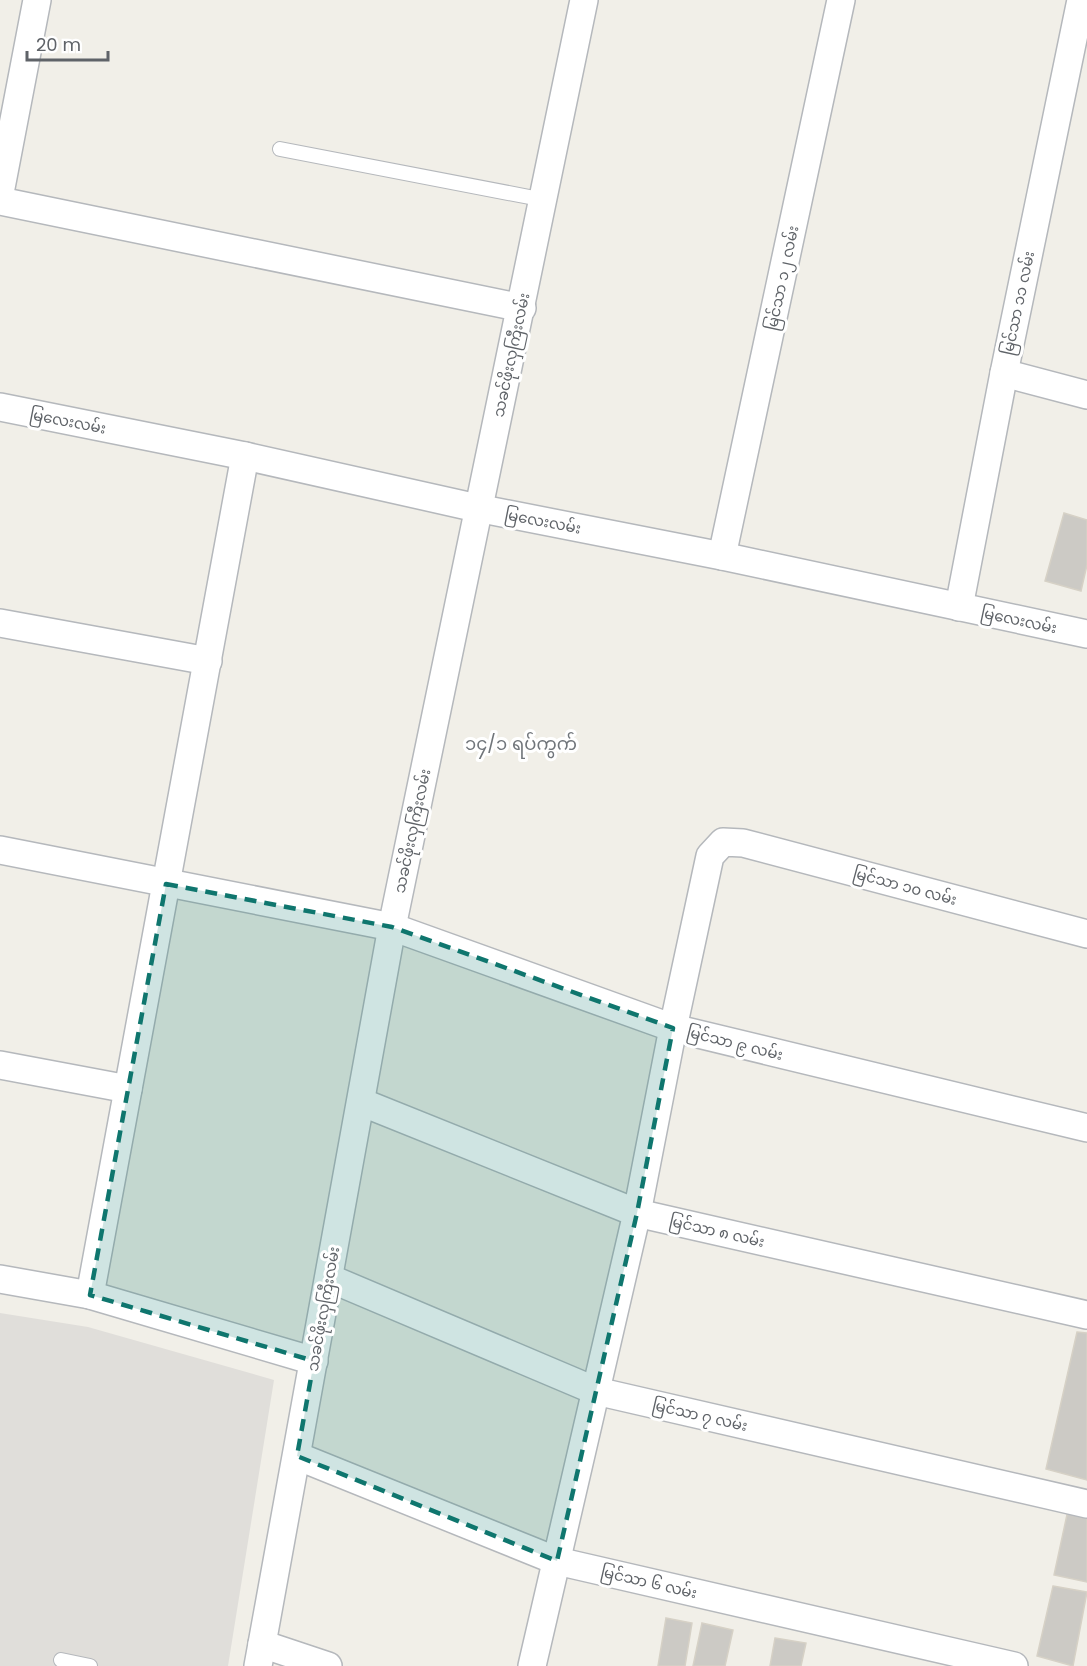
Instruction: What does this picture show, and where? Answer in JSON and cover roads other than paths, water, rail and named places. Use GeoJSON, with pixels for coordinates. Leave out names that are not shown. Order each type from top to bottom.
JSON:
{"type":"FeatureCollection","features":[{"type":"Feature","properties":{"kind":"street"},"geometry":{"type":"LineString","coordinates":[[0,193],[37,0]]}},
{"type":"Feature","properties":{"kind":"street","name":"သခင်ဖိုးလှကြီးလမ်း"},"geometry":{"type":"LineString","coordinates":[[260,1655],[392,927],[584,0]]}},
{"type":"Feature","properties":{"kind":"street","name":"မြင်သာ ၁၂ လမ်း"},"geometry":{"type":"LineString","coordinates":[[722,556],[841,0]]}},
{"type":"Feature","properties":{"kind":"street","name":"မြင်သာ ၁၁ လမ်း"},"geometry":{"type":"LineString","coordinates":[[959,607],[1004,373],[1081,0]]}},
{"type":"Feature","properties":{"kind":"street"},"geometry":{"type":"LineString","coordinates":[[0,201],[522,308]]}},
{"type":"Feature","properties":{"kind":"street"},"geometry":{"type":"LineString","coordinates":[[1004,373],[1087,395]]}},
{"type":"Feature","properties":{"kind":"street","name":"မြလေးလမ်း"},"geometry":{"type":"LineString","coordinates":[[0,407],[245,456],[477,508],[722,556],[1087,634]]}},
{"type":"Feature","properties":{"kind":"street"},"geometry":{"type":"LineString","coordinates":[[90,1295],[245,456]]}},
{"type":"Feature","properties":{"kind":"street"},"geometry":{"type":"LineString","coordinates":[[0,623],[208,661]]}},
{"type":"Feature","properties":{"kind":"street","name":"မြင်သာ ၁၀ လမ်း"},"geometry":{"type":"LineString","coordinates":[[673,1028],[710,856],[723,842],[743,843],[1087,934]]}},
{"type":"Feature","properties":{"kind":"street","name":"မြင်သာ ၉ လမ်း"},"geometry":{"type":"LineString","coordinates":[[0,850],[392,927],[673,1028],[1087,1128]]}},
{"type":"Feature","properties":{"kind":"street"},"geometry":{"type":"LineString","coordinates":[[532,1666],[637,1213],[673,1028]]}},
{"type":"Feature","properties":{"kind":"street"},"geometry":{"type":"LineString","coordinates":[[0,1065],[128,1089]]}},
{"type":"Feature","properties":{"kind":"street","name":"မြင်သာ ၈ လမ်း"},"geometry":{"type":"LineString","coordinates":[[361,1102],[637,1213],[1087,1315]]}},
{"type":"Feature","properties":{"kind":"street"},"geometry":{"type":"LineString","coordinates":[[0,1278],[90,1295],[314,1361]]}},
{"type":"Feature","properties":{"kind":"street","name":"မြင်သာ ၇ လမ်း"},"geometry":{"type":"LineString","coordinates":[[329,1278],[596,1391],[1087,1504]]}},
{"type":"Feature","properties":{"kind":"street","name":"မြင်သာ ၆ လမ်း"},"geometry":{"type":"LineString","coordinates":[[297,1456],[557,1560],[1014,1666]]}},
{"type":"Feature","properties":{"kind":"street"},"geometry":{"type":"LineString","coordinates":[[260,1655],[328,1666]]}},
{"type":"Feature","properties":{"kind":"lane"},"geometry":{"type":"LineString","coordinates":[[280,149],[544,200]]}},
{"type":"Feature","properties":{"kind":"lane"},"geometry":{"type":"LineString","coordinates":[[61,1660],[90,1666]]}},
{"type":"Feature","properties":{"kind":"district","name":"၁၄/၁ ရပ်ကွက်"},"geometry":{"type":"Point","coordinates":[521,743]}}]}
